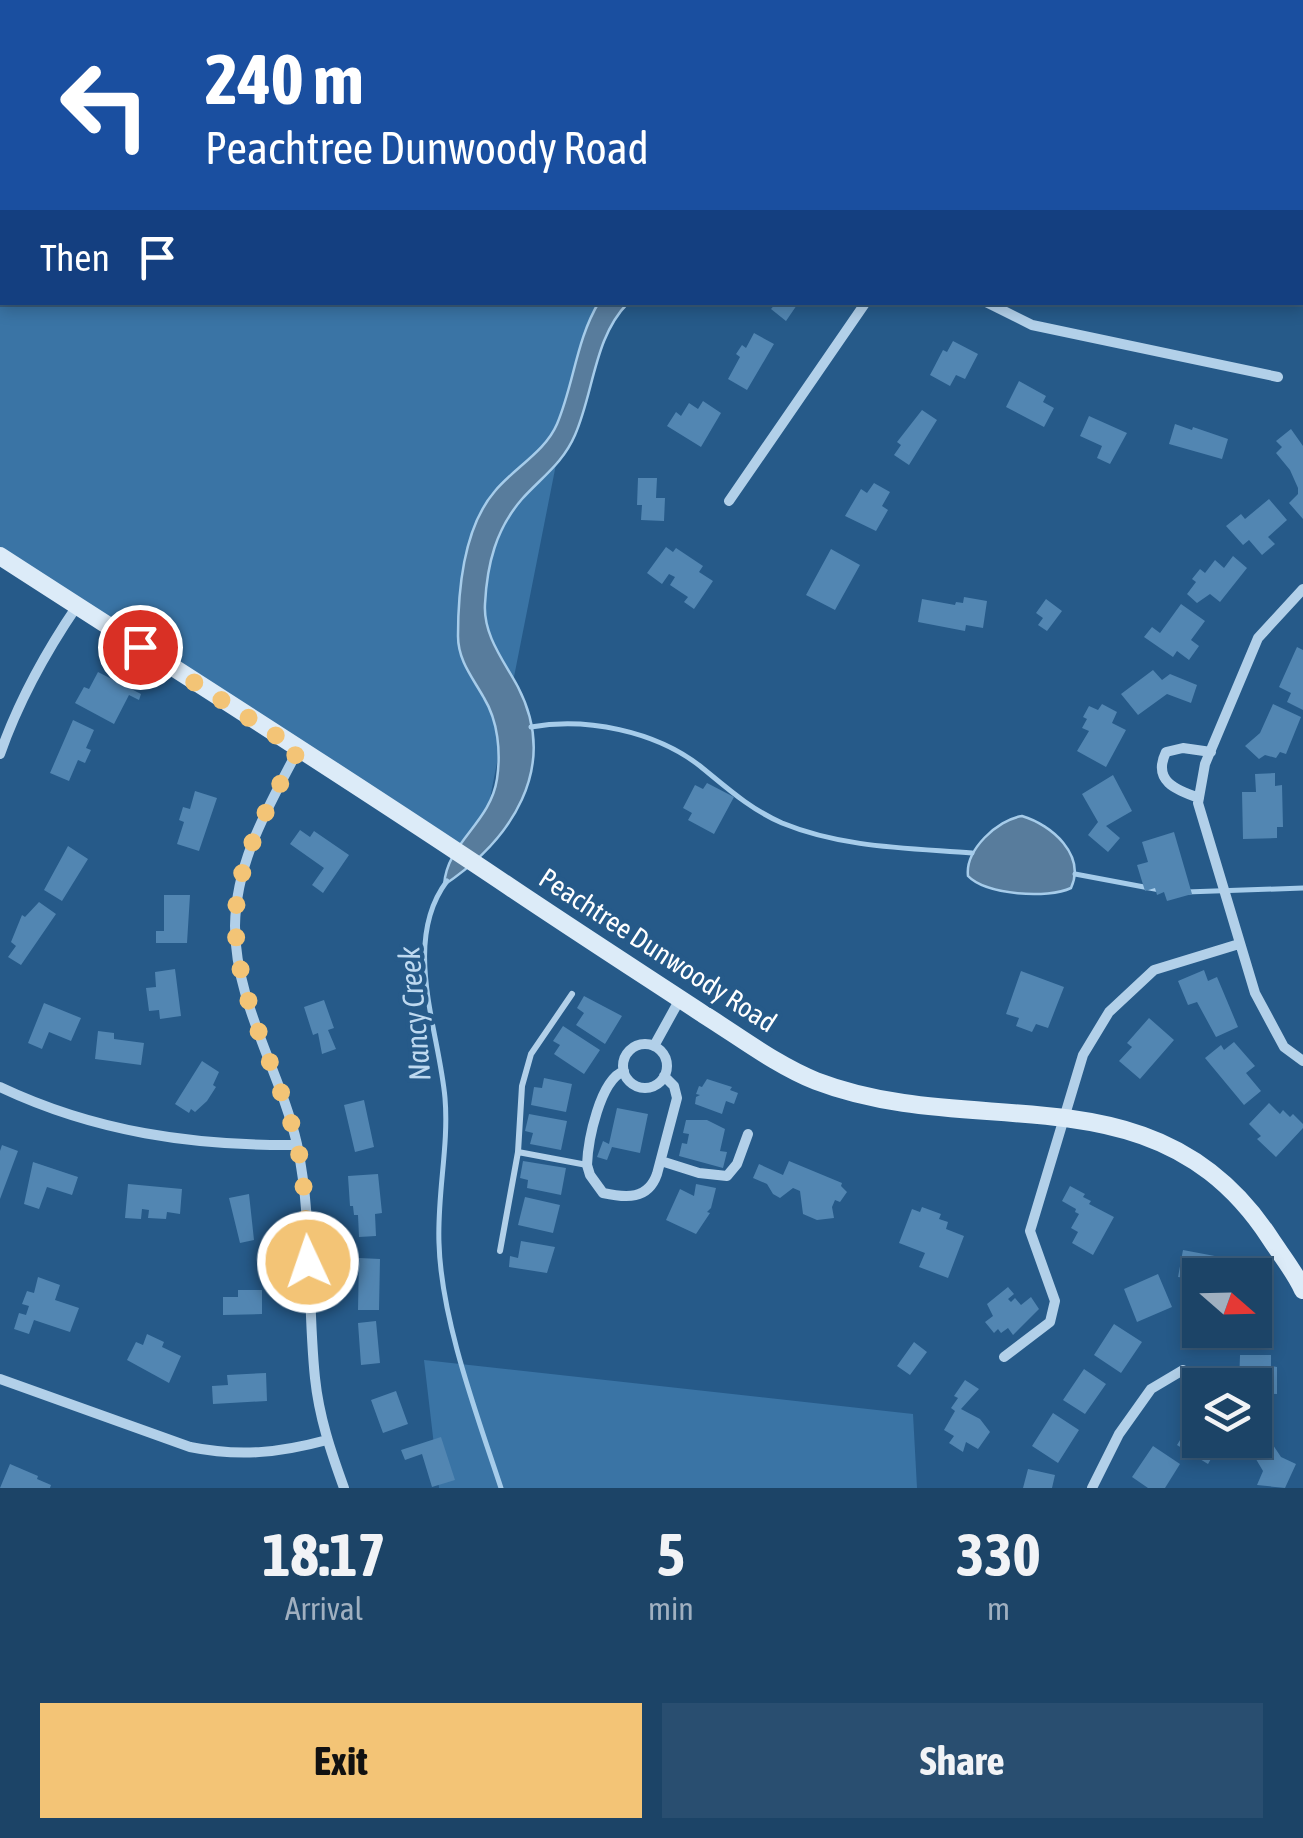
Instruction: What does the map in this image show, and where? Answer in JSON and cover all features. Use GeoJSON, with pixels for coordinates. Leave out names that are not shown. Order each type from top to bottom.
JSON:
{"type":"FeatureCollection","features":[{"type":"Feature","properties":{"kind":"main road","name":"Peachtree Dunwoody Road"},"geometry":{"type":"LineString","coordinates":[[0,556],[772,1058],[806,1077],[878,1100],[1063,1116],[1134,1132],[1185,1154],[1222,1180],[1250,1209],[1302,1284]]}},
{"type":"Feature","properties":{"kind":"street"},"geometry":{"type":"LineString","coordinates":[[729,501],[864,305]]}},
{"type":"Feature","properties":{"kind":"street"},"geometry":{"type":"LineString","coordinates":[[992,305],[1032,325],[1278,377]]}},
{"type":"Feature","properties":{"kind":"street"},"geometry":{"type":"LineString","coordinates":[[1303,589],[1258,638],[1205,764],[1199,798],[1256,993],[1284,1047],[1303,1061]]}},
{"type":"Feature","properties":{"kind":"street"},"geometry":{"type":"LineString","coordinates":[[0,754],[42,658],[77,606]]}},
{"type":"Feature","properties":{"kind":"street"},"geometry":{"type":"LineString","coordinates":[[1199,798],[1174,790],[1163,778],[1161,762],[1166,752],[1174,749],[1210,752]]}},
{"type":"Feature","properties":{"kind":"street"},"geometry":{"type":"LineString","coordinates":[[298,750],[250,845],[239,884],[236,925],[244,990],[297,1145],[303,1183],[315,1379],[328,1440],[344,1488]]}},
{"type":"Feature","properties":{"kind":"street"},"geometry":{"type":"LineString","coordinates":[[1004,1357],[1050,1322],[1055,1301],[1030,1232],[1082,1055],[1109,1012],[1154,970],[1239,944]]}},
{"type":"Feature","properties":{"kind":"street"},"geometry":{"type":"LineString","coordinates":[[654,1046],[680,998]]}},
{"type":"Feature","properties":{"kind":"street"},"geometry":{"type":"LineString","coordinates":[[635,1046],[654,1046],[665,1058],[664,1076],[656,1085],[640,1087],[630,1082],[624,1061],[635,1046]]}},
{"type":"Feature","properties":{"kind":"street"},"geometry":{"type":"LineString","coordinates":[[624,1070],[615,1074],[602,1097],[587,1165],[603,1193],[625,1197],[644,1193],[653,1186],[661,1162],[677,1098],[674,1086],[664,1076]]}},
{"type":"Feature","properties":{"kind":"street"},"geometry":{"type":"LineString","coordinates":[[0,1088],[125,1131],[232,1145],[297,1145]]}},
{"type":"Feature","properties":{"kind":"street"},"geometry":{"type":"LineString","coordinates":[[661,1162],[727,1176],[737,1164],[748,1134]]}},
{"type":"Feature","properties":{"kind":"street"},"geometry":{"type":"LineString","coordinates":[[1092,1488],[1118,1434],[1151,1389],[1182,1371]]}},
{"type":"Feature","properties":{"kind":"street"},"geometry":{"type":"LineString","coordinates":[[0,1380],[190,1447],[222,1454],[288,1451],[328,1440]]}},
{"type":"Feature","properties":{"kind":"lane"},"geometry":{"type":"LineString","coordinates":[[500,1250],[518,1152],[522,1086],[531,1054],[572,994]]}},
{"type":"Feature","properties":{"kind":"lane"},"geometry":{"type":"LineString","coordinates":[[518,1152],[587,1165]]}},
{"type":"Feature","properties":{"kind":"shaded area"},"geometry":{"type":"Polygon","coordinates":[[[0,305],[615,305],[562,434],[477,864],[0,561],[0,305]]]}},
{"type":"Feature","properties":{"kind":"shaded area"},"geometry":{"type":"Polygon","coordinates":[[[597,305],[626,305],[601,348],[570,445],[513,510],[494,548],[488,575],[487,626],[530,717],[534,746],[531,773],[508,824],[468,867],[444,885],[453,857],[493,795],[498,769],[492,717],[459,645],[464,560],[484,506],[552,434],[597,305]]]}},
{"type":"Feature","properties":{"kind":"shaded area"},"geometry":{"type":"Polygon","coordinates":[[[1022,816],[1055,834],[1070,853],[1074,864],[1071,888],[1018,893],[988,887],[968,876],[972,856],[985,838],[1003,823],[1022,816]]]}},
{"type":"Feature","properties":{"kind":"shaded area"},"geometry":{"type":"Polygon","coordinates":[[[424,1360],[913,1414],[917,1488],[439,1488],[424,1360]]]}},
{"type":"Feature","properties":{"kind":"building"},"geometry":{"type":"Polygon","coordinates":[[[774,305],[797,305],[786,321],[771,309],[774,305]]]}},
{"type":"Feature","properties":{"kind":"building"},"geometry":{"type":"Polygon","coordinates":[[[754,333],[774,344],[747,390],[728,379],[740,357],[736,354],[742,345],[746,348],[754,333]]]}},
{"type":"Feature","properties":{"kind":"building"},"geometry":{"type":"Polygon","coordinates":[[[953,341],[978,354],[965,379],[956,375],[950,386],[930,375],[943,350],[947,352],[953,341]]]}},
{"type":"Feature","properties":{"kind":"building"},"geometry":{"type":"Polygon","coordinates":[[[1019,381],[1046,396],[1043,402],[1054,408],[1044,427],[1006,407],[1019,381]]]}},
{"type":"Feature","properties":{"kind":"building"},"geometry":{"type":"Polygon","coordinates":[[[703,401],[721,413],[701,447],[667,426],[676,412],[681,416],[689,403],[698,409],[703,401]]]}},
{"type":"Feature","properties":{"kind":"building"},"geometry":{"type":"Polygon","coordinates":[[[922,410],[937,420],[909,465],[894,455],[901,445],[897,442],[922,410]]]}},
{"type":"Feature","properties":{"kind":"building"},"geometry":{"type":"Polygon","coordinates":[[[1089,416],[1127,433],[1110,464],[1097,458],[1102,446],[1080,436],[1089,416]]]}},
{"type":"Feature","properties":{"kind":"building"},"geometry":{"type":"Polygon","coordinates":[[[1175,424],[1228,439],[1222,459],[1169,444],[1175,424]]]}},
{"type":"Feature","properties":{"kind":"building"},"geometry":{"type":"Polygon","coordinates":[[[1291,429],[1303,446],[1303,519],[1289,503],[1298,494],[1298,488],[1276,453],[1282,447],[1276,441],[1291,429]]]}},
{"type":"Feature","properties":{"kind":"building"},"geometry":{"type":"Polygon","coordinates":[[[638,478],[657,478],[656,498],[665,498],[664,521],[641,520],[638,478]]]}},
{"type":"Feature","properties":{"kind":"building"},"geometry":{"type":"Polygon","coordinates":[[[874,483],[890,492],[882,506],[888,510],[876,531],[845,516],[861,489],[867,493],[874,483]]]}},
{"type":"Feature","properties":{"kind":"building"},"geometry":{"type":"Polygon","coordinates":[[[1269,499],[1287,520],[1268,537],[1275,544],[1262,555],[1249,540],[1243,545],[1226,526],[1241,514],[1245,519],[1269,499]]]}},
{"type":"Feature","properties":{"kind":"building"},"geometry":{"type":"Polygon","coordinates":[[[666,547],[673,552],[676,548],[703,566],[699,572],[713,581],[694,609],[684,602],[688,597],[670,585],[675,577],[669,574],[662,584],[647,573],[666,547]]]}},
{"type":"Feature","properties":{"kind":"building"},"geometry":{"type":"Polygon","coordinates":[[[831,549],[860,565],[835,610],[806,595],[831,549]]]}},
{"type":"Feature","properties":{"kind":"building"},"geometry":{"type":"Polygon","coordinates":[[[1233,556],[1247,568],[1220,602],[1210,594],[1197,603],[1187,594],[1200,569],[1205,573],[1215,560],[1224,568],[1233,556]]]}},
{"type":"Feature","properties":{"kind":"building"},"geometry":{"type":"Polygon","coordinates":[[[964,597],[987,601],[983,628],[966,625],[965,631],[918,622],[922,599],[955,605],[963,603],[964,597]]]}},
{"type":"Feature","properties":{"kind":"building"},"geometry":{"type":"Polygon","coordinates":[[[1046,599],[1062,611],[1047,631],[1038,625],[1043,618],[1036,613],[1046,599]]]}},
{"type":"Feature","properties":{"kind":"building"},"geometry":{"type":"Polygon","coordinates":[[[1181,604],[1205,621],[1191,640],[1199,646],[1189,660],[1177,651],[1173,657],[1144,637],[1152,627],[1160,633],[1181,604]]]}},
{"type":"Feature","properties":{"kind":"building"},"geometry":{"type":"Polygon","coordinates":[[[1297,647],[1303,650],[1303,710],[1287,702],[1291,693],[1279,687],[1297,647]]]}},
{"type":"Feature","properties":{"kind":"building"},"geometry":{"type":"Polygon","coordinates":[[[1153,670],[1162,680],[1170,674],[1197,685],[1191,703],[1167,694],[1138,715],[1121,694],[1153,670]]]}},
{"type":"Feature","properties":{"kind":"building"},"geometry":{"type":"Polygon","coordinates":[[[98,672],[141,694],[139,700],[129,695],[114,724],[75,703],[98,672]]]}},
{"type":"Feature","properties":{"kind":"building"},"geometry":{"type":"Polygon","coordinates":[[[1102,704],[1117,712],[1112,723],[1126,730],[1106,767],[1077,751],[1089,731],[1082,728],[1087,719],[1083,717],[1089,706],[1098,710],[1102,704]]]}},
{"type":"Feature","properties":{"kind":"building"},"geometry":{"type":"Polygon","coordinates":[[[1273,704],[1301,717],[1286,754],[1280,752],[1276,758],[1265,755],[1259,759],[1245,746],[1260,733],[1273,704]]]}},
{"type":"Feature","properties":{"kind":"building"},"geometry":{"type":"Polygon","coordinates":[[[73,720],[94,730],[85,763],[78,760],[69,781],[50,773],[73,720]]]}},
{"type":"Feature","properties":{"kind":"building"},"geometry":{"type":"Polygon","coordinates":[[[1275,773],[1275,786],[1282,785],[1283,827],[1277,827],[1277,838],[1243,839],[1242,792],[1256,792],[1255,774],[1275,773]]]}},
{"type":"Feature","properties":{"kind":"building"},"geometry":{"type":"Polygon","coordinates":[[[1113,775],[1132,811],[1106,826],[1120,838],[1108,852],[1088,835],[1098,822],[1082,794],[1113,775]]]}},
{"type":"Feature","properties":{"kind":"building"},"geometry":{"type":"Polygon","coordinates":[[[707,783],[734,797],[714,834],[688,820],[692,813],[683,808],[695,785],[703,789],[707,783]]]}},
{"type":"Feature","properties":{"kind":"building"},"geometry":{"type":"Polygon","coordinates":[[[195,791],[217,798],[199,851],[177,844],[184,822],[179,820],[183,807],[190,809],[195,791]]]}},
{"type":"Feature","properties":{"kind":"building"},"geometry":{"type":"Polygon","coordinates":[[[300,830],[310,837],[314,831],[349,855],[323,893],[312,885],[324,868],[290,844],[300,830]]]}},
{"type":"Feature","properties":{"kind":"building"},"geometry":{"type":"Polygon","coordinates":[[[1174,832],[1192,894],[1167,901],[1164,892],[1157,895],[1155,888],[1145,891],[1137,865],[1148,862],[1142,842],[1174,832]]]}},
{"type":"Feature","properties":{"kind":"building"},"geometry":{"type":"Polygon","coordinates":[[[68,846],[88,859],[62,901],[44,890],[68,846]]]}},
{"type":"Feature","properties":{"kind":"building"},"geometry":{"type":"Polygon","coordinates":[[[164,895],[190,895],[187,943],[156,943],[156,931],[164,931],[164,895]]]}},
{"type":"Feature","properties":{"kind":"building"},"geometry":{"type":"Polygon","coordinates":[[[39,902],[56,914],[21,965],[8,957],[16,946],[11,942],[22,915],[25,917],[39,902]]]}},
{"type":"Feature","properties":{"kind":"building"},"geometry":{"type":"Polygon","coordinates":[[[175,969],[181,1016],[160,1019],[159,1010],[149,1011],[146,988],[156,987],[155,972],[175,969]]]}},
{"type":"Feature","properties":{"kind":"building"},"geometry":{"type":"Polygon","coordinates":[[[1204,970],[1208,981],[1217,977],[1238,1027],[1216,1037],[1197,1002],[1188,1005],[1178,981],[1204,970]]]}},
{"type":"Feature","properties":{"kind":"building"},"geometry":{"type":"Polygon","coordinates":[[[1021,971],[1064,987],[1048,1028],[1036,1024],[1032,1032],[1016,1026],[1019,1018],[1006,1014],[1021,971]]]}},
{"type":"Feature","properties":{"kind":"building"},"geometry":{"type":"Polygon","coordinates":[[[584,996],[622,1016],[605,1044],[576,1025],[584,1013],[577,1008],[584,996]]]}},
{"type":"Feature","properties":{"kind":"building"},"geometry":{"type":"Polygon","coordinates":[[[324,1000],[334,1028],[328,1030],[336,1049],[322,1054],[318,1033],[313,1035],[304,1007],[324,1000]]]}},
{"type":"Feature","properties":{"kind":"building"},"geometry":{"type":"Polygon","coordinates":[[[44,1003],[81,1018],[71,1041],[49,1032],[42,1049],[28,1043],[44,1003]]]}},
{"type":"Feature","properties":{"kind":"building"},"geometry":{"type":"Polygon","coordinates":[[[1149,1018],[1174,1040],[1140,1079],[1119,1061],[1132,1047],[1127,1043],[1149,1018]]]}},
{"type":"Feature","properties":{"kind":"building"},"geometry":{"type":"Polygon","coordinates":[[[563,1026],[600,1050],[584,1074],[554,1054],[560,1045],[553,1041],[563,1026]]]}},
{"type":"Feature","properties":{"kind":"building"},"geometry":{"type":"Polygon","coordinates":[[[98,1031],[114,1033],[114,1039],[144,1043],[141,1065],[95,1059],[98,1031]]]}},
{"type":"Feature","properties":{"kind":"building"},"geometry":{"type":"Polygon","coordinates":[[[1234,1042],[1255,1066],[1246,1073],[1261,1091],[1244,1105],[1205,1058],[1221,1045],[1224,1050],[1234,1042]]]}},
{"type":"Feature","properties":{"kind":"building"},"geometry":{"type":"Polygon","coordinates":[[[202,1061],[219,1072],[213,1085],[216,1087],[207,1101],[189,1113],[175,1104],[202,1061]]]}},
{"type":"Feature","properties":{"kind":"building"},"geometry":{"type":"Polygon","coordinates":[[[544,1078],[572,1084],[566,1112],[531,1105],[534,1087],[542,1088],[544,1078]]]}},
{"type":"Feature","properties":{"kind":"building"},"geometry":{"type":"Polygon","coordinates":[[[707,1079],[738,1093],[734,1104],[726,1101],[722,1114],[695,1104],[699,1086],[707,1079]]]}},
{"type":"Feature","properties":{"kind":"building"},"geometry":{"type":"Polygon","coordinates":[[[364,1100],[374,1147],[355,1152],[344,1105],[364,1100]]]}},
{"type":"Feature","properties":{"kind":"building"},"geometry":{"type":"Polygon","coordinates":[[[1269,1103],[1280,1114],[1283,1110],[1290,1117],[1293,1114],[1303,1124],[1276,1157],[1257,1139],[1261,1136],[1249,1124],[1269,1103]]]}},
{"type":"Feature","properties":{"kind":"building"},"geometry":{"type":"Polygon","coordinates":[[[617,1108],[648,1114],[640,1153],[612,1147],[607,1160],[597,1157],[603,1141],[609,1144],[617,1108]]]}},
{"type":"Feature","properties":{"kind":"building"},"geometry":{"type":"Polygon","coordinates":[[[529,1114],[567,1121],[561,1150],[530,1144],[533,1133],[525,1131],[529,1114]]]}},
{"type":"Feature","properties":{"kind":"building"},"geometry":{"type":"Polygon","coordinates":[[[686,1120],[707,1120],[725,1129],[720,1151],[727,1152],[723,1168],[679,1156],[689,1134],[683,1133],[686,1120]]]}},
{"type":"Feature","properties":{"kind":"building"},"geometry":{"type":"Polygon","coordinates":[[[2,1145],[18,1151],[0,1199],[0,1151],[2,1145]]]}},
{"type":"Feature","properties":{"kind":"building"},"geometry":{"type":"Polygon","coordinates":[[[523,1161],[566,1168],[561,1195],[527,1188],[528,1180],[520,1178],[523,1161]]]}},
{"type":"Feature","properties":{"kind":"building"},"geometry":{"type":"Polygon","coordinates":[[[789,1161],[842,1183],[847,1192],[840,1202],[835,1200],[834,1218],[817,1220],[803,1214],[800,1191],[793,1188],[780,1198],[767,1184],[753,1178],[759,1164],[783,1175],[789,1161]]]}},
{"type":"Feature","properties":{"kind":"building"},"geometry":{"type":"Polygon","coordinates":[[[33,1162],[78,1177],[72,1195],[47,1187],[39,1209],[24,1204],[33,1162]]]}},
{"type":"Feature","properties":{"kind":"building"},"geometry":{"type":"Polygon","coordinates":[[[378,1174],[382,1213],[375,1214],[376,1236],[359,1237],[358,1215],[350,1206],[348,1176],[378,1174]]]}},
{"type":"Feature","properties":{"kind":"building"},"geometry":{"type":"Polygon","coordinates":[[[128,1184],[182,1189],[180,1214],[167,1212],[166,1219],[148,1218],[149,1210],[142,1209],[141,1219],[125,1218],[128,1184]]]}},
{"type":"Feature","properties":{"kind":"building"},"geometry":{"type":"Polygon","coordinates":[[[696,1184],[716,1188],[707,1212],[710,1213],[696,1234],[666,1220],[680,1189],[694,1196],[696,1184]]]}},
{"type":"Feature","properties":{"kind":"building"},"geometry":{"type":"Polygon","coordinates":[[[1070,1186],[1085,1194],[1089,1204],[1114,1217],[1093,1255],[1072,1243],[1078,1232],[1071,1228],[1079,1214],[1062,1201],[1070,1186]]]}},
{"type":"Feature","properties":{"kind":"building"},"geometry":{"type":"Polygon","coordinates":[[[249,1194],[254,1240],[240,1243],[229,1198],[249,1194]]]}},
{"type":"Feature","properties":{"kind":"building"},"geometry":{"type":"Polygon","coordinates":[[[525,1197],[560,1205],[553,1233],[518,1225],[525,1197]]]}},
{"type":"Feature","properties":{"kind":"building"},"geometry":{"type":"Polygon","coordinates":[[[922,1207],[941,1214],[939,1219],[948,1222],[946,1229],[964,1236],[948,1278],[919,1267],[925,1253],[899,1243],[912,1209],[920,1212],[922,1207]]]}},
{"type":"Feature","properties":{"kind":"building"},"geometry":{"type":"Polygon","coordinates":[[[521,1241],[555,1247],[547,1273],[509,1267],[510,1256],[518,1258],[521,1241]]]}},
{"type":"Feature","properties":{"kind":"building"},"geometry":{"type":"Polygon","coordinates":[[[1183,1250],[1220,1257],[1182,1258],[1182,1278],[1178,1277],[1183,1250]]]}},
{"type":"Feature","properties":{"kind":"building"},"geometry":{"type":"Polygon","coordinates":[[[359,1258],[380,1259],[379,1310],[358,1310],[359,1258]]]}},
{"type":"Feature","properties":{"kind":"building"},"geometry":{"type":"Polygon","coordinates":[[[1158,1274],[1172,1307],[1137,1322],[1124,1289],[1158,1274]]]}},
{"type":"Feature","properties":{"kind":"building"},"geometry":{"type":"Polygon","coordinates":[[[38,1277],[60,1285],[55,1300],[79,1308],[70,1332],[34,1320],[29,1334],[14,1329],[19,1313],[26,1315],[29,1306],[22,1304],[27,1291],[34,1293],[38,1277]]]}},
{"type":"Feature","properties":{"kind":"building"},"geometry":{"type":"Polygon","coordinates":[[[1008,1287],[1014,1294],[1008,1299],[1011,1302],[1015,1298],[1021,1305],[1031,1297],[1039,1309],[1013,1335],[1008,1328],[994,1333],[985,1322],[993,1316],[987,1304],[1008,1287]]]}},
{"type":"Feature","properties":{"kind":"building"},"geometry":{"type":"Polygon","coordinates":[[[238,1290],[262,1290],[262,1314],[223,1315],[223,1297],[238,1297],[238,1290]]]}},
{"type":"Feature","properties":{"kind":"building"},"geometry":{"type":"Polygon","coordinates":[[[376,1321],[380,1363],[361,1365],[358,1323],[376,1321]]]}},
{"type":"Feature","properties":{"kind":"building"},"geometry":{"type":"Polygon","coordinates":[[[1114,1324],[1142,1342],[1121,1373],[1094,1355],[1114,1324]]]}},
{"type":"Feature","properties":{"kind":"building"},"geometry":{"type":"Polygon","coordinates":[[[147,1334],[181,1356],[169,1383],[127,1360],[136,1342],[143,1345],[147,1334]]]}},
{"type":"Feature","properties":{"kind":"building"},"geometry":{"type":"Polygon","coordinates":[[[914,1342],[927,1352],[910,1375],[897,1366],[914,1342]]]}},
{"type":"Feature","properties":{"kind":"building"},"geometry":{"type":"Polygon","coordinates":[[[1240,1355],[1271,1355],[1271,1366],[1277,1367],[1277,1394],[1272,1394],[1272,1368],[1240,1368],[1240,1355]]]}},
{"type":"Feature","properties":{"kind":"building"},"geometry":{"type":"Polygon","coordinates":[[[1084,1369],[1106,1384],[1085,1414],[1063,1400],[1084,1369]]]}},
{"type":"Feature","properties":{"kind":"building"},"geometry":{"type":"Polygon","coordinates":[[[266,1373],[267,1401],[213,1404],[212,1386],[228,1385],[227,1375],[266,1373]]]}},
{"type":"Feature","properties":{"kind":"building"},"geometry":{"type":"Polygon","coordinates":[[[965,1380],[979,1389],[961,1409],[980,1419],[990,1432],[978,1449],[966,1442],[963,1452],[949,1443],[954,1436],[944,1430],[955,1411],[951,1408],[958,1398],[954,1396],[965,1380]]]}},
{"type":"Feature","properties":{"kind":"building"},"geometry":{"type":"Polygon","coordinates":[[[396,1391],[408,1424],[383,1433],[371,1400],[396,1391]]]}},
{"type":"Feature","properties":{"kind":"building"},"geometry":{"type":"Polygon","coordinates":[[[1053,1413],[1079,1430],[1058,1463],[1032,1446],[1053,1413]]]}},
{"type":"Feature","properties":{"kind":"building"},"geometry":{"type":"Polygon","coordinates":[[[441,1437],[455,1480],[432,1487],[422,1454],[405,1460],[401,1450],[441,1437]]]}},
{"type":"Feature","properties":{"kind":"building"},"geometry":{"type":"Polygon","coordinates":[[[1272,1444],[1281,1457],[1296,1464],[1285,1488],[1257,1485],[1263,1471],[1255,1458],[1272,1458],[1272,1444]]]}},
{"type":"Feature","properties":{"kind":"building"},"geometry":{"type":"Polygon","coordinates":[[[1153,1446],[1180,1464],[1165,1488],[1148,1488],[1132,1477],[1153,1446]]]}},
{"type":"Feature","properties":{"kind":"building"},"geometry":{"type":"Polygon","coordinates":[[[10,1464],[38,1476],[50,1488],[0,1488],[10,1464]]]}},
{"type":"Feature","properties":{"kind":"building"},"geometry":{"type":"Polygon","coordinates":[[[1028,1469],[1055,1475],[1052,1488],[1023,1488],[1028,1469]]]}},
{"type":"Feature","properties":{"kind":"waterway"},"geometry":{"type":"LineString","coordinates":[[531,727],[574,724],[641,736],[682,754],[759,811],[828,838],[972,853]]}},
{"type":"Feature","properties":{"kind":"waterway"},"geometry":{"type":"LineString","coordinates":[[1075,874],[1160,890]]}},
{"type":"Feature","properties":{"kind":"waterway","name":"Nancy Creek"},"geometry":{"type":"LineString","coordinates":[[447,881],[433,905],[426,931],[425,959],[445,1098],[439,1225],[441,1272],[462,1367],[501,1488]]}},
{"type":"Feature","properties":{"kind":"waterway"},"geometry":{"type":"LineString","coordinates":[[1186,892],[1303,888]]}},
{"type":"Feature","properties":{"kind":"route"},"geometry":{"type":"LineString","coordinates":[[140,647],[298,750],[250,845],[239,884],[236,925],[237,958],[244,990],[297,1145],[308,1262]]}}]}
